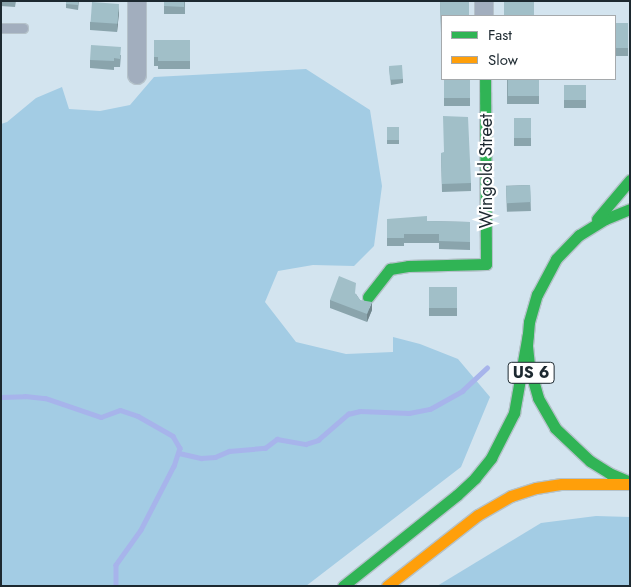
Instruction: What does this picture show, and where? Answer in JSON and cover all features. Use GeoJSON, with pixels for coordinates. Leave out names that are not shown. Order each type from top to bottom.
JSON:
{"type":"FeatureCollection","features":[{"type":"Feature","properties":{"kind":"main road","name":"Wingold Street"},"geometry":{"type":"LineString","coordinates":[[368,297],[390,269],[408,266],[486,262],[485,80]]}},
{"type":"Feature","properties":{"kind":"main road","name":"US 6"},"geometry":{"type":"LineString","coordinates":[[630,180],[609,206],[556,259],[542,282],[532,308],[528,334],[528,355],[532,382],[548,419],[581,454],[609,473],[630,483]]}},
{"type":"Feature","properties":{"kind":"main road"},"geometry":{"type":"LineString","coordinates":[[579,235],[604,219],[630,209]]}},
{"type":"Feature","properties":{"kind":"main road"},"geometry":{"type":"LineString","coordinates":[[342,586],[457,495],[491,458],[514,413],[528,334]]}},
{"type":"Feature","properties":{"kind":"main road"},"geometry":{"type":"LineString","coordinates":[[387,586],[478,515],[512,496],[536,488],[562,484],[630,483]]}},
{"type":"Feature","properties":{"kind":"street"},"geometry":{"type":"LineString","coordinates":[[136,1],[137,74]]}},
{"type":"Feature","properties":{"kind":"street"},"geometry":{"type":"LineString","coordinates":[[484,1],[484,15]]}},
{"type":"Feature","properties":{"kind":"lane"},"geometry":{"type":"LineString","coordinates":[[1,28],[23,28]]}},
{"type":"Feature","properties":{"kind":"shaded area"},"geometry":{"type":"Polygon","coordinates":[[[306,69],[370,110],[382,186],[374,246],[354,266],[313,265],[278,271],[265,302],[296,342],[346,354],[393,352],[393,337],[420,344],[458,359],[490,397],[461,467],[306,586],[1,586],[1,124],[7,122],[36,98],[62,87],[69,109],[100,111],[130,105],[154,77],[306,69]]]}},
{"type":"Feature","properties":{"kind":"shaded area"},"geometry":{"type":"Polygon","coordinates":[[[596,516],[630,517],[630,586],[437,586],[541,523],[596,516]]]}},
{"type":"Feature","properties":{"kind":"building"},"geometry":{"type":"Polygon","coordinates":[[[66,1],[78,1],[78,5],[66,4],[66,1]]]}},
{"type":"Feature","properties":{"kind":"building"},"geometry":{"type":"Polygon","coordinates":[[[164,1],[184,1],[184,7],[164,6],[164,1]]]}},
{"type":"Feature","properties":{"kind":"building"},"geometry":{"type":"Polygon","coordinates":[[[440,1],[469,1],[469,15],[441,15],[441,25],[440,1]]]}},
{"type":"Feature","properties":{"kind":"building"},"geometry":{"type":"Polygon","coordinates":[[[504,1],[534,1],[534,15],[504,15],[504,1]]]}},
{"type":"Feature","properties":{"kind":"building"},"geometry":{"type":"Polygon","coordinates":[[[92,2],[119,4],[118,24],[91,22],[92,2]]]}},
{"type":"Feature","properties":{"kind":"building"},"geometry":{"type":"Polygon","coordinates":[[[616,23],[628,23],[628,48],[616,48],[616,23]]]}},
{"type":"Feature","properties":{"kind":"building"},"geometry":{"type":"Polygon","coordinates":[[[154,40],[190,40],[190,61],[158,61],[158,57],[154,57],[154,40]]]}},
{"type":"Feature","properties":{"kind":"building"},"geometry":{"type":"Polygon","coordinates":[[[91,45],[121,47],[120,59],[114,58],[114,61],[90,60],[91,45]]]}},
{"type":"Feature","properties":{"kind":"building"},"geometry":{"type":"Polygon","coordinates":[[[402,65],[403,79],[390,80],[389,66],[402,65]]]}},
{"type":"Feature","properties":{"kind":"building"},"geometry":{"type":"Polygon","coordinates":[[[1,70],[2,70],[1,94],[1,70]]]}},
{"type":"Feature","properties":{"kind":"building"},"geometry":{"type":"Polygon","coordinates":[[[444,80],[470,80],[470,98],[444,98],[444,80]]]}},
{"type":"Feature","properties":{"kind":"building"},"geometry":{"type":"Polygon","coordinates":[[[508,80],[539,80],[539,96],[508,96],[508,80]]]}},
{"type":"Feature","properties":{"kind":"building"},"geometry":{"type":"Polygon","coordinates":[[[564,85],[586,85],[586,100],[564,100],[564,85]]]}},
{"type":"Feature","properties":{"kind":"building"},"geometry":{"type":"Polygon","coordinates":[[[443,116],[468,117],[471,183],[442,184],[441,153],[444,152],[443,116]]]}},
{"type":"Feature","properties":{"kind":"building"},"geometry":{"type":"Polygon","coordinates":[[[514,118],[531,118],[531,138],[514,138],[514,118]]]}},
{"type":"Feature","properties":{"kind":"building"},"geometry":{"type":"Polygon","coordinates":[[[387,127],[399,127],[399,140],[387,140],[387,127]]]}},
{"type":"Feature","properties":{"kind":"building"},"geometry":{"type":"Polygon","coordinates":[[[530,185],[531,202],[507,203],[506,186],[530,185]]]}},
{"type":"Feature","properties":{"kind":"building"},"geometry":{"type":"Polygon","coordinates":[[[427,216],[427,221],[470,222],[470,242],[439,241],[439,234],[404,234],[404,238],[387,238],[387,219],[427,216]]]}},
{"type":"Feature","properties":{"kind":"building"},"geometry":{"type":"Polygon","coordinates":[[[339,276],[356,283],[355,293],[360,300],[372,302],[367,314],[330,300],[339,276]]]}},
{"type":"Feature","properties":{"kind":"building"},"geometry":{"type":"Polygon","coordinates":[[[429,287],[457,287],[457,308],[429,308],[429,287]]]}},
{"type":"Feature","properties":{"kind":"waterway"},"geometry":{"type":"LineString","coordinates":[[179,453],[201,458],[215,457],[229,451],[265,448],[277,439],[306,444],[318,440],[348,414],[360,411],[409,413],[430,409],[462,391],[487,368]]}},
{"type":"Feature","properties":{"kind":"waterway"},"geometry":{"type":"LineString","coordinates":[[1,397],[25,396],[45,398],[101,417],[120,410],[138,416],[173,436],[180,448],[174,466],[141,530],[116,565],[116,586]]}},
{"type":"Feature","properties":{"kind":"traffic: fast"},"geometry":{"type":"LineString","coordinates":[[368,297],[390,269],[408,266],[486,264],[485,80]]}},
{"type":"Feature","properties":{"kind":"traffic: fast"},"geometry":{"type":"LineString","coordinates":[[597,219],[630,180]]}},
{"type":"Feature","properties":{"kind":"traffic: fast"},"geometry":{"type":"LineString","coordinates":[[630,209],[605,219],[579,235],[556,259],[537,294],[529,322],[527,346],[529,366],[538,398],[555,428],[590,461],[609,473],[630,482]]}},
{"type":"Feature","properties":{"kind":"traffic: fast"},"geometry":{"type":"LineString","coordinates":[[343,586],[457,495],[475,478],[491,458],[514,413],[528,334]]}},
{"type":"Feature","properties":{"kind":"traffic: slow"},"geometry":{"type":"LineString","coordinates":[[387,586],[478,515],[511,496],[536,488],[562,484],[630,484]]}}]}
